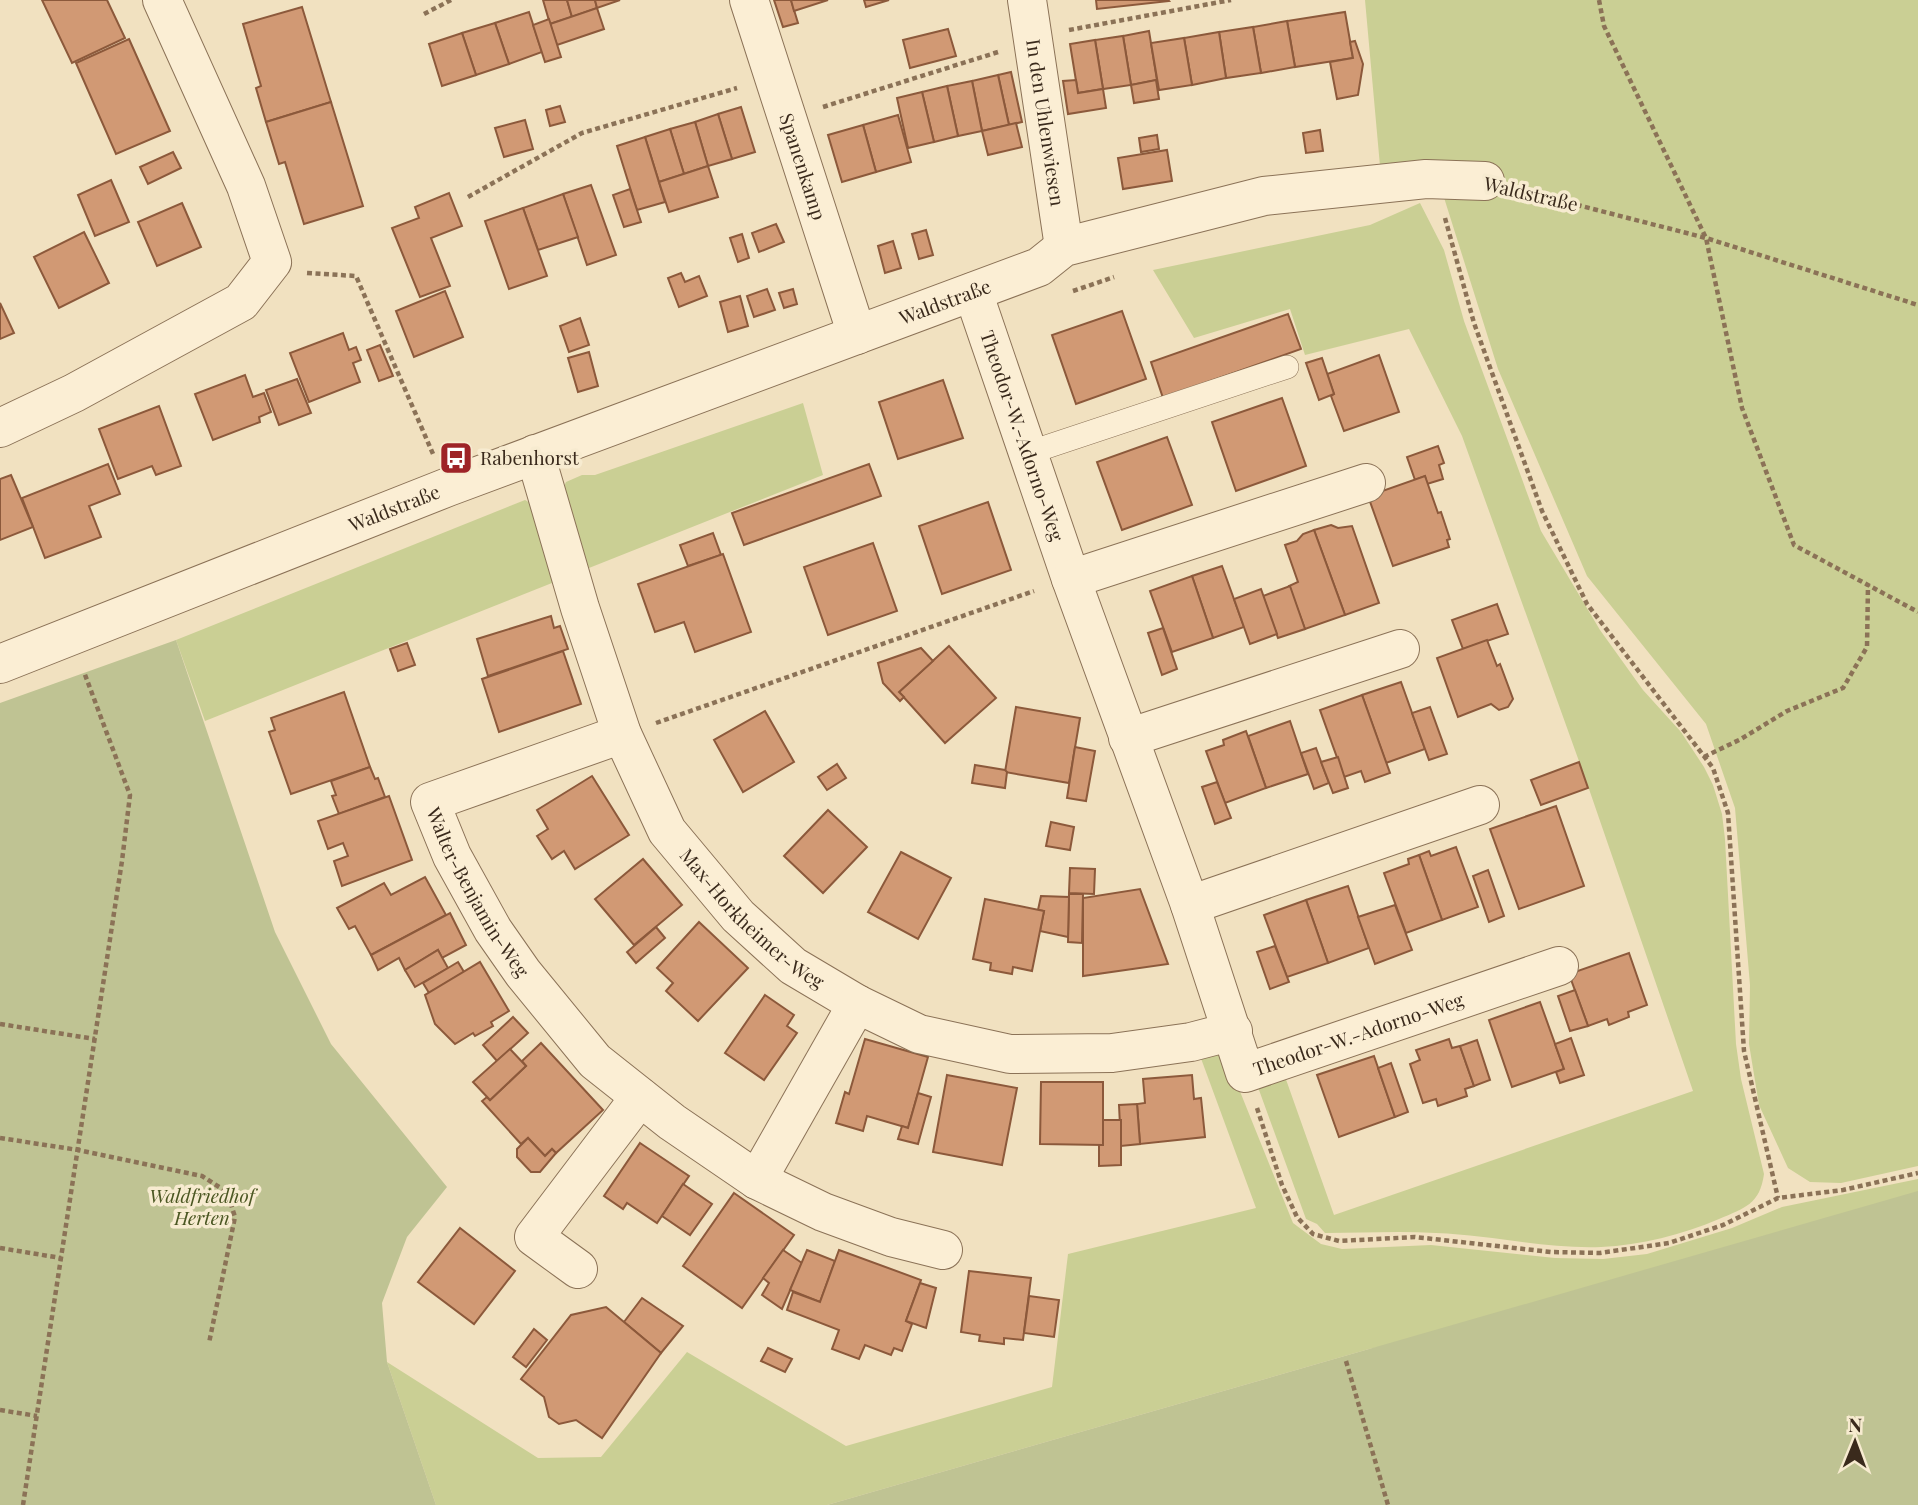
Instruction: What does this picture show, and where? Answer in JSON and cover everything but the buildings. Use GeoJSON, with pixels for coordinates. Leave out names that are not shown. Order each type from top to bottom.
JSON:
{"type":"FeatureCollection","features":[{"type":"Feature","properties":{"kind":"street"},"geometry":{"type":"LineString","coordinates":[[0,428],[74,393],[241,302],[272,262],[246,187],[162,0]]}},
{"type":"Feature","properties":{"kind":"street","name":"Spanenkamp"},"geometry":{"type":"LineString","coordinates":[[750,0],[857,335]]}},
{"type":"Feature","properties":{"kind":"street","name":"In den Uhlenwiesen"},"geometry":{"type":"LineString","coordinates":[[1027,0],[1065,247]]}},
{"type":"Feature","properties":{"kind":"street","name":"Waldstraße"},"geometry":{"type":"LineString","coordinates":[[0,664],[447,487],[1039,267],[1065,247],[1264,196],[1426,179],[1485,181]]}},
{"type":"Feature","properties":{"kind":"street","name":"Theodor-W.-Adorno-Weg"},"geometry":{"type":"LineString","coordinates":[[973,292],[1071,579],[1190,905],[1245,1073],[1559,966]]}},
{"type":"Feature","properties":{"kind":"street","name":"Max-Horkheimer-Weg"},"geometry":{"type":"LineString","coordinates":[[535,454],[580,608],[622,734],[667,831],[738,916],[793,966],[857,1004],[919,1034],[1010,1054],[1112,1053],[1191,1042],[1233,1031]]}},
{"type":"Feature","properties":{"kind":"street"},"geometry":{"type":"LineString","coordinates":[[1071,579],[1366,483]]}},
{"type":"Feature","properties":{"kind":"street"},"geometry":{"type":"LineString","coordinates":[[1128,738],[1400,649]]}},
{"type":"Feature","properties":{"kind":"street","name":"Walter-Benjamin-Weg"},"geometry":{"type":"LineString","coordinates":[[622,734],[430,802],[452,856],[493,930],[523,973],[595,1061],[672,1122],[757,1180],[823,1212],[891,1237],[943,1251]]}},
{"type":"Feature","properties":{"kind":"street"},"geometry":{"type":"LineString","coordinates":[[1190,905],[1480,805]]}},
{"type":"Feature","properties":{"kind":"street"},"geometry":{"type":"LineString","coordinates":[[757,1180],[857,1004]]}},
{"type":"Feature","properties":{"kind":"street"},"geometry":{"type":"LineString","coordinates":[[578,1269],[534,1237],[640,1097]]}},
{"type":"Feature","properties":{"kind":"lane"},"geometry":{"type":"LineString","coordinates":[[1028,453],[1287,367]]}},
{"type":"Feature","properties":{"kind":"path"},"geometry":{"type":"LineString","coordinates":[[424,13],[451,0]]}},
{"type":"Feature","properties":{"kind":"path"},"geometry":{"type":"LineString","coordinates":[[1600,0],[1604,26],[1706,238],[1742,408],[1794,545],[1918,612]]}},
{"type":"Feature","properties":{"kind":"path"},"geometry":{"type":"LineString","coordinates":[[468,197],[582,134],[775,77]]}},
{"type":"Feature","properties":{"kind":"path"},"geometry":{"type":"LineString","coordinates":[[1426,179],[1447,222],[1474,323],[1542,512],[1587,604],[1713,768],[1728,813],[1744,1051],[1778,1198]]}},
{"type":"Feature","properties":{"kind":"path","name":"Waldstraße"},"geometry":{"type":"LineString","coordinates":[[1485,181],[1706,238],[1918,305]]}},
{"type":"Feature","properties":{"kind":"path"},"geometry":{"type":"LineString","coordinates":[[272,262],[288,272],[356,276],[447,487]]}},
{"type":"Feature","properties":{"kind":"path"},"geometry":{"type":"LineString","coordinates":[[622,734],[1071,579]]}},
{"type":"Feature","properties":{"kind":"path"},"geometry":{"type":"LineString","coordinates":[[1704,757],[1741,739],[1787,711],[1843,688],[1867,647],[1868,585]]}},
{"type":"Feature","properties":{"kind":"path"},"geometry":{"type":"LineString","coordinates":[[23,1505],[130,795],[70,636]]}},
{"type":"Feature","properties":{"kind":"path"},"geometry":{"type":"LineString","coordinates":[[0,1024],[95,1039]]}},
{"type":"Feature","properties":{"kind":"path"},"geometry":{"type":"LineString","coordinates":[[1245,1073],[1282,1185],[1297,1217],[1313,1234],[1339,1241],[1415,1237],[1551,1252],[1600,1253],[1670,1243],[1723,1226],[1778,1198],[1843,1190],[1918,1173]]}},
{"type":"Feature","properties":{"kind":"path"},"geometry":{"type":"LineString","coordinates":[[0,1138],[78,1150],[202,1176],[227,1192],[235,1217],[209,1343]]}},
{"type":"Feature","properties":{"kind":"path"},"geometry":{"type":"LineString","coordinates":[[0,1248],[61,1258]]}},
{"type":"Feature","properties":{"kind":"path"},"geometry":{"type":"LineString","coordinates":[[1346,1361],[1388,1505]]}},
{"type":"Feature","properties":{"kind":"path"},"geometry":{"type":"LineString","coordinates":[[0,1410],[37,1416]]}},
{"type":"Feature","properties":{"kind":"green space"},"geometry":{"type":"Polygon","coordinates":[[[1365,0],[1918,0],[1918,1166],[1841,1183],[1810,1182],[1788,1168],[1759,1105],[1749,1044],[1750,985],[1735,808],[1706,724],[1587,576],[1498,369],[1435,169],[1380,166],[1365,0]]]}},
{"type":"Feature","properties":{"kind":"green space"},"geometry":{"type":"Polygon","coordinates":[[[1420,203],[1444,250],[1464,321],[1541,531],[1600,630],[1643,690],[1681,732],[1704,767],[1722,814],[1736,1044],[1741,1079],[1764,1174],[1755,1199],[1744,1208],[1705,1225],[1661,1238],[1616,1246],[1580,1247],[1436,1233],[1325,1233],[1317,1224],[1306,1219],[1255,1079],[1283,1071],[1334,1215],[1693,1091],[1589,789],[1462,436],[1409,329],[1305,355],[1290,309],[1194,338],[1153,270],[1370,225],[1420,203]]]}},
{"type":"Feature","properties":{"kind":"green space"},"geometry":{"type":"Polygon","coordinates":[[[803,403],[823,475],[589,568],[562,491],[566,482],[582,475],[595,475],[803,403]]]}},
{"type":"Feature","properties":{"kind":"green space"},"geometry":{"type":"Polygon","coordinates":[[[525,500],[532,504],[557,581],[205,721],[176,640],[525,500]]]}},
{"type":"Feature","properties":{"kind":"green space","name":"Waldfriedhof Herten"},"geometry":{"type":"Polygon","coordinates":[[[176,640],[275,932],[331,1044],[447,1187],[407,1237],[382,1303],[387,1362],[436,1505],[0,1505],[0,703],[176,640]]]}},
{"type":"Feature","properties":{"kind":"green space"},"geometry":{"type":"Polygon","coordinates":[[[1199,1053],[1222,1055],[1237,1084],[1293,1223],[1321,1244],[1342,1249],[1431,1245],[1555,1258],[1603,1259],[1647,1254],[1732,1228],[1782,1207],[1918,1179],[1918,1240],[1369,1349],[827,1505],[436,1505],[387,1362],[538,1458],[601,1457],[687,1352],[846,1446],[1052,1387],[1068,1254],[1256,1208],[1199,1053]]]}},
{"type":"Feature","properties":{"kind":"green space"},"geometry":{"type":"Polygon","coordinates":[[[1918,1191],[1918,1505],[827,1505],[1918,1191]]]}},
{"type":"Feature","properties":{"kind":"place","name":"Rabenhorst"},"geometry":{"type":"Point","coordinates":[456,458]}}]}
